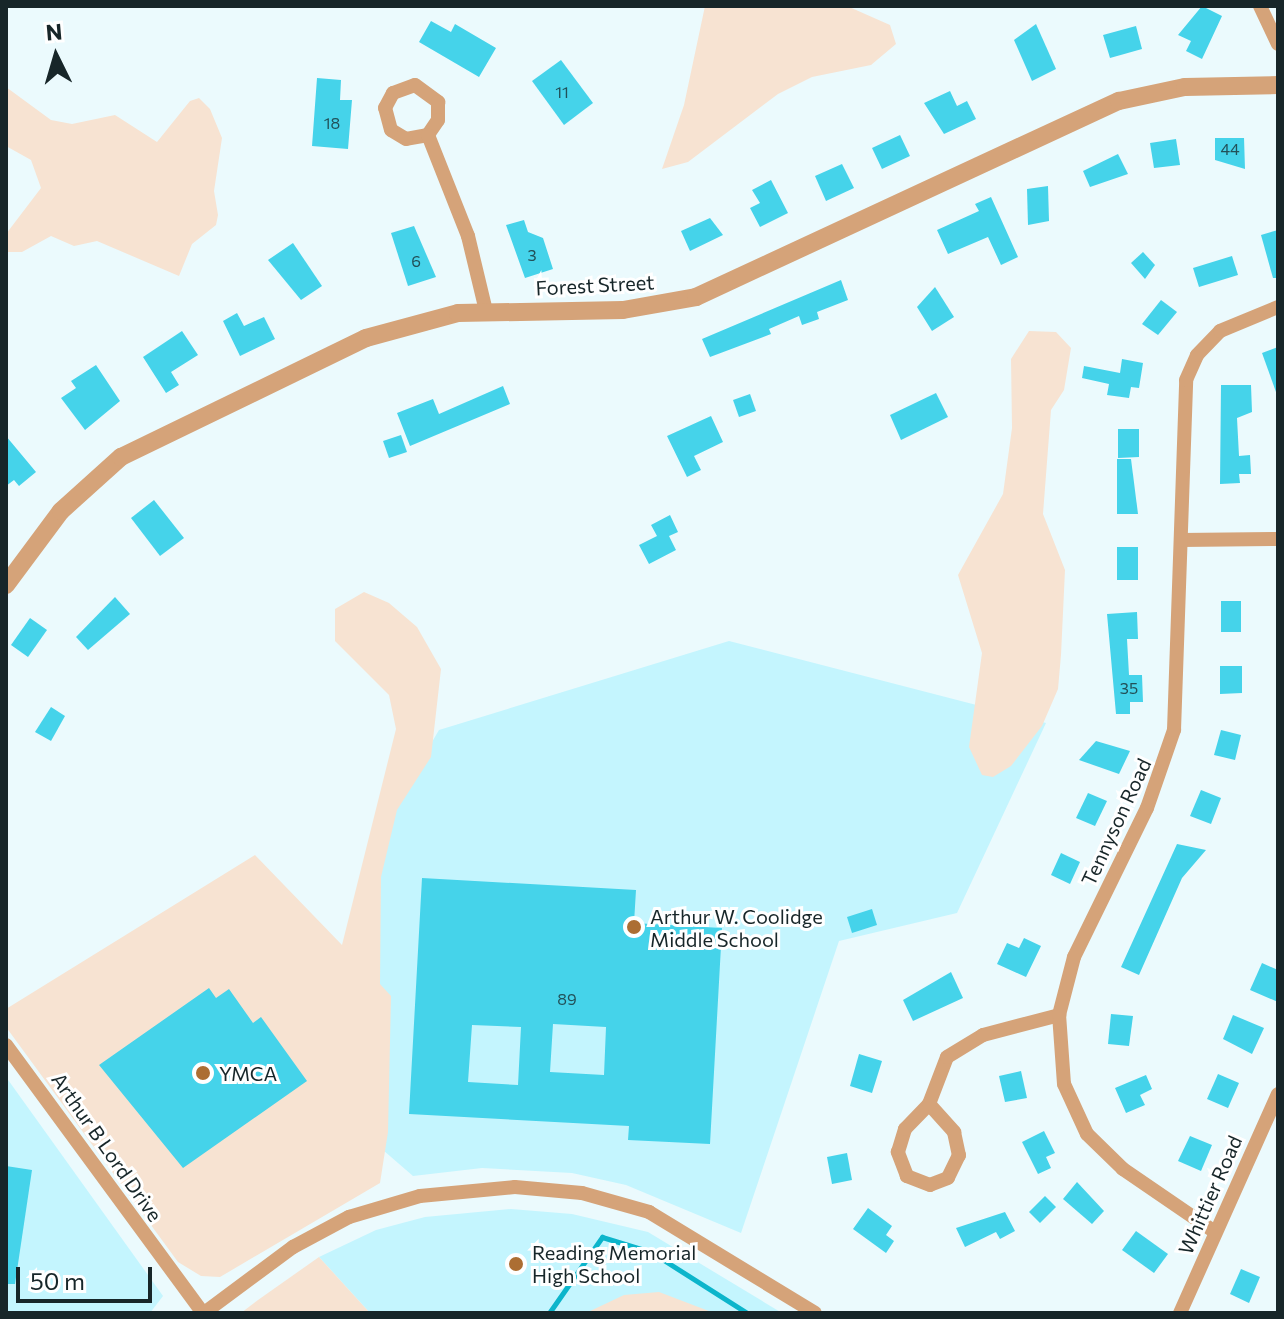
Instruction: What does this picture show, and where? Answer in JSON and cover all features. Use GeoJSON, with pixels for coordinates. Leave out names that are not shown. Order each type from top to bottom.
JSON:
{"type":"FeatureCollection","features":[{"type":"Feature","properties":{"kind":"street"},"geometry":{"type":"LineString","coordinates":[[1260,6],[1278,44]]}},
{"type":"Feature","properties":{"kind":"street","name":"Forest Street"},"geometry":{"type":"LineString","coordinates":[[6,585],[80,490],[143,443],[366,338],[419,320],[486,311],[623,310],[696,297],[1119,101],[1185,87],[1278,85]]}},
{"type":"Feature","properties":{"kind":"street"},"geometry":{"type":"LineString","coordinates":[[428,135],[459,209],[486,311]]}},
{"type":"Feature","properties":{"kind":"street","name":"Tennyson Road"},"geometry":{"type":"LineString","coordinates":[[1215,1232],[1123,1169],[1087,1134],[1064,1084],[1059,1015],[1074,957],[1147,808],[1172,742],[1181,540],[1180,426],[1190,367],[1220,331],[1278,307]]}},
{"type":"Feature","properties":{"kind":"street"},"geometry":{"type":"LineString","coordinates":[[1181,540],[1278,539]]}},
{"type":"Feature","properties":{"kind":"street"},"geometry":{"type":"LineString","coordinates":[[929,1104],[950,1126],[959,1155],[948,1178],[930,1185],[907,1176],[898,1152],[905,1129],[929,1104],[936,1076],[954,1050],[1005,1028],[1059,1015]]}},
{"type":"Feature","properties":{"kind":"street","name":"Arthur B Lord Drive"},"geometry":{"type":"LineString","coordinates":[[6,1045],[203,1313]]}},
{"type":"Feature","properties":{"kind":"street","name":"Whittier Road"},"geometry":{"type":"LineString","coordinates":[[1180,1313],[1278,1094]]}},
{"type":"Feature","properties":{"kind":"street"},"geometry":{"type":"LineString","coordinates":[[203,1313],[293,1247],[349,1217],[420,1196],[515,1187],[582,1193],[649,1212],[815,1313]]}},
{"type":"Feature","properties":{"kind":"shaded area"},"geometry":{"type":"Polygon","coordinates":[[[705,6],[847,6],[890,25],[896,44],[871,65],[812,77],[778,94],[688,162],[662,169],[684,105],[705,6]]]}},
{"type":"Feature","properties":{"kind":"shaded area"},"geometry":{"type":"Polygon","coordinates":[[[6,87],[51,120],[72,124],[115,115],[157,142],[190,101],[199,98],[210,109],[222,138],[214,191],[218,215],[216,225],[192,244],[179,276],[97,241],[74,246],[51,236],[22,252],[6,252],[6,234],[41,188],[31,160],[6,146],[6,87]]]}},
{"type":"Feature","properties":{"kind":"shaded area"},"geometry":{"type":"Polygon","coordinates":[[[1029,331],[1056,332],[1071,348],[1064,390],[1051,410],[1043,514],[1065,570],[1061,655],[1058,689],[1042,726],[1011,766],[993,777],[982,775],[969,747],[982,653],[958,575],[1003,494],[1012,428],[1011,359],[1029,331]]]}},
{"type":"Feature","properties":{"kind":"shaded area"},"geometry":{"type":"Polygon","coordinates":[[[364,592],[389,603],[417,627],[441,669],[431,757],[397,810],[381,877],[380,984],[391,996],[388,1132],[380,1183],[220,1277],[201,1276],[178,1262],[6,1027],[6,1009],[255,855],[342,945],[396,729],[389,695],[335,641],[335,609],[364,592]]]}},
{"type":"Feature","properties":{"kind":"shaded area","name":"Arthur W. Coolidge Middle School"},"geometry":{"type":"Polygon","coordinates":[[[729,641],[1046,723],[957,913],[839,941],[741,1233],[626,1185],[572,1173],[482,1168],[413,1176],[361,1131],[374,841],[439,730],[729,641]]]}},
{"type":"Feature","properties":{"kind":"shaded area"},"geometry":{"type":"Polygon","coordinates":[[[6,1077],[163,1296],[150,1313],[6,1313],[6,1077]]]}},
{"type":"Feature","properties":{"kind":"shaded area","name":"Reading Memorial High School"},"geometry":{"type":"Polygon","coordinates":[[[511,1209],[572,1214],[648,1232],[782,1313],[370,1313],[319,1257],[376,1230],[425,1217],[511,1209]]]}},
{"type":"Feature","properties":{"kind":"shaded area"},"geometry":{"type":"Polygon","coordinates":[[[319,1257],[370,1313],[241,1313],[258,1300],[319,1257]]]}},
{"type":"Feature","properties":{"kind":"shaded area"},"geometry":{"type":"Polygon","coordinates":[[[659,1292],[714,1313],[586,1313],[624,1295],[659,1292]]]}},
{"type":"Feature","properties":{"kind":"building"},"geometry":{"type":"Polygon","coordinates":[[[1202,6],[1222,16],[1202,59],[1186,51],[1191,41],[1178,35],[1202,6]]]}},
{"type":"Feature","properties":{"kind":"building"},"geometry":{"type":"Polygon","coordinates":[[[431,21],[451,32],[455,24],[496,48],[479,77],[419,42],[431,21]]]}},
{"type":"Feature","properties":{"kind":"building"},"geometry":{"type":"Polygon","coordinates":[[[1036,24],[1056,69],[1032,81],[1014,40],[1036,24]]]}},
{"type":"Feature","properties":{"kind":"building"},"geometry":{"type":"Polygon","coordinates":[[[1136,26],[1142,49],[1110,58],[1103,35],[1136,26]]]}},
{"type":"Feature","properties":{"kind":"building"},"geometry":{"type":"Polygon","coordinates":[[[561,60],[593,103],[564,125],[532,81],[561,60]]]}},
{"type":"Feature","properties":{"kind":"building"},"geometry":{"type":"Polygon","coordinates":[[[317,78],[341,80],[340,100],[352,100],[348,149],[312,146],[317,78]]]}},
{"type":"Feature","properties":{"kind":"building"},"geometry":{"type":"Polygon","coordinates":[[[950,91],[957,106],[967,101],[976,119],[944,134],[924,103],[950,91]]]}},
{"type":"Feature","properties":{"kind":"building"},"geometry":{"type":"Polygon","coordinates":[[[900,135],[910,156],[882,169],[872,148],[900,135]]]}},
{"type":"Feature","properties":{"kind":"building"},"geometry":{"type":"Polygon","coordinates":[[[1215,138],[1244,138],[1245,169],[1215,160],[1215,138]]]}},
{"type":"Feature","properties":{"kind":"building"},"geometry":{"type":"Polygon","coordinates":[[[1176,139],[1180,165],[1154,168],[1150,143],[1176,139]]]}},
{"type":"Feature","properties":{"kind":"building"},"geometry":{"type":"Polygon","coordinates":[[[1118,154],[1128,174],[1090,187],[1083,171],[1118,154]]]}},
{"type":"Feature","properties":{"kind":"building"},"geometry":{"type":"Polygon","coordinates":[[[842,164],[854,188],[826,201],[815,176],[842,164]]]}},
{"type":"Feature","properties":{"kind":"building"},"geometry":{"type":"Polygon","coordinates":[[[771,180],[788,213],[760,227],[750,208],[760,203],[752,190],[771,180]]]}},
{"type":"Feature","properties":{"kind":"building"},"geometry":{"type":"Polygon","coordinates":[[[1048,186],[1049,221],[1028,225],[1027,189],[1048,186]]]}},
{"type":"Feature","properties":{"kind":"building"},"geometry":{"type":"Polygon","coordinates":[[[991,197],[1018,257],[1001,265],[988,237],[948,254],[937,230],[979,211],[975,204],[991,197]]]}},
{"type":"Feature","properties":{"kind":"building"},"geometry":{"type":"Polygon","coordinates":[[[710,218],[723,235],[690,251],[681,231],[710,218]]]}},
{"type":"Feature","properties":{"kind":"building"},"geometry":{"type":"Polygon","coordinates":[[[524,220],[528,232],[543,238],[553,269],[525,278],[506,225],[524,220]]]}},
{"type":"Feature","properties":{"kind":"building"},"geometry":{"type":"Polygon","coordinates":[[[414,226],[436,277],[408,286],[391,233],[414,226]]]}},
{"type":"Feature","properties":{"kind":"building"},"geometry":{"type":"Polygon","coordinates":[[[1278,230],[1278,278],[1273,278],[1261,235],[1278,230]]]}},
{"type":"Feature","properties":{"kind":"building"},"geometry":{"type":"Polygon","coordinates":[[[293,243],[322,286],[301,300],[268,260],[293,243]]]}},
{"type":"Feature","properties":{"kind":"building"},"geometry":{"type":"Polygon","coordinates":[[[1143,252],[1155,265],[1145,279],[1131,263],[1143,252]]]}},
{"type":"Feature","properties":{"kind":"building"},"geometry":{"type":"Polygon","coordinates":[[[1232,256],[1238,275],[1199,287],[1193,268],[1232,256]]]}},
{"type":"Feature","properties":{"kind":"building"},"geometry":{"type":"Polygon","coordinates":[[[841,280],[848,300],[817,312],[819,319],[802,325],[799,316],[769,329],[771,334],[710,357],[702,339],[841,280]]]}},
{"type":"Feature","properties":{"kind":"building"},"geometry":{"type":"Polygon","coordinates":[[[935,287],[954,317],[932,331],[917,307],[935,287]]]}},
{"type":"Feature","properties":{"kind":"building"},"geometry":{"type":"Polygon","coordinates":[[[1161,300],[1177,312],[1158,335],[1142,324],[1161,300]]]}},
{"type":"Feature","properties":{"kind":"building"},"geometry":{"type":"Polygon","coordinates":[[[237,313],[244,326],[264,317],[275,339],[240,356],[223,321],[237,313]]]}},
{"type":"Feature","properties":{"kind":"building"},"geometry":{"type":"Polygon","coordinates":[[[182,331],[198,355],[171,372],[179,385],[166,393],[143,357],[182,331]]]}},
{"type":"Feature","properties":{"kind":"building"},"geometry":{"type":"Polygon","coordinates":[[[1278,347],[1278,391],[1276,392],[1262,353],[1278,347]]]}},
{"type":"Feature","properties":{"kind":"building"},"geometry":{"type":"Polygon","coordinates":[[[1122,359],[1143,363],[1139,388],[1131,387],[1129,398],[1107,395],[1109,384],[1082,378],[1084,366],[1120,373],[1122,359]]]}},
{"type":"Feature","properties":{"kind":"building"},"geometry":{"type":"Polygon","coordinates":[[[96,365],[120,401],[85,430],[61,398],[76,388],[71,381],[96,365]]]}},
{"type":"Feature","properties":{"kind":"building"},"geometry":{"type":"Polygon","coordinates":[[[1221,385],[1251,385],[1252,412],[1237,418],[1239,456],[1250,455],[1251,474],[1239,474],[1240,483],[1220,484],[1221,385]]]}},
{"type":"Feature","properties":{"kind":"building"},"geometry":{"type":"Polygon","coordinates":[[[503,386],[510,404],[410,446],[397,413],[433,399],[439,414],[503,386]]]}},
{"type":"Feature","properties":{"kind":"building"},"geometry":{"type":"Polygon","coordinates":[[[936,393],[948,417],[901,440],[890,415],[936,393]]]}},
{"type":"Feature","properties":{"kind":"building"},"geometry":{"type":"Polygon","coordinates":[[[750,394],[756,411],[739,417],[733,400],[750,394]]]}},
{"type":"Feature","properties":{"kind":"building"},"geometry":{"type":"Polygon","coordinates":[[[711,416],[723,442],[694,456],[701,470],[687,477],[667,436],[711,416]]]}},
{"type":"Feature","properties":{"kind":"building"},"geometry":{"type":"Polygon","coordinates":[[[1118,429],[1139,429],[1139,457],[1118,458],[1118,429]]]}},
{"type":"Feature","properties":{"kind":"building"},"geometry":{"type":"Polygon","coordinates":[[[401,435],[407,452],[389,458],[383,441],[401,435]]]}},
{"type":"Feature","properties":{"kind":"building"},"geometry":{"type":"Polygon","coordinates":[[[6,436],[36,472],[19,486],[14,480],[6,486],[6,436]]]}},
{"type":"Feature","properties":{"kind":"building"},"geometry":{"type":"Polygon","coordinates":[[[1117,459],[1131,459],[1138,514],[1117,514],[1117,459]]]}},
{"type":"Feature","properties":{"kind":"building"},"geometry":{"type":"Polygon","coordinates":[[[154,500],[184,538],[160,556],[131,518],[154,500]]]}},
{"type":"Feature","properties":{"kind":"building"},"geometry":{"type":"Polygon","coordinates":[[[670,515],[678,532],[669,536],[676,550],[649,564],[639,545],[657,536],[651,525],[670,515]]]}},
{"type":"Feature","properties":{"kind":"building"},"geometry":{"type":"Polygon","coordinates":[[[1117,547],[1138,547],[1138,580],[1117,580],[1117,547]]]}},
{"type":"Feature","properties":{"kind":"building"},"geometry":{"type":"Polygon","coordinates":[[[115,597],[130,614],[88,650],[76,637],[115,597]]]}},
{"type":"Feature","properties":{"kind":"building"},"geometry":{"type":"Polygon","coordinates":[[[1221,601],[1241,601],[1241,632],[1221,632],[1221,601]]]}},
{"type":"Feature","properties":{"kind":"building"},"geometry":{"type":"Polygon","coordinates":[[[1137,612],[1138,639],[1127,639],[1129,675],[1142,675],[1143,702],[1130,702],[1130,714],[1116,714],[1107,614],[1137,612]]]}},
{"type":"Feature","properties":{"kind":"building"},"geometry":{"type":"Polygon","coordinates":[[[30,618],[47,630],[28,657],[11,645],[30,618]]]}},
{"type":"Feature","properties":{"kind":"building"},"geometry":{"type":"Polygon","coordinates":[[[1220,666],[1242,666],[1242,693],[1220,694],[1220,666]]]}},
{"type":"Feature","properties":{"kind":"building"},"geometry":{"type":"Polygon","coordinates":[[[51,707],[65,716],[51,741],[35,732],[51,707]]]}},
{"type":"Feature","properties":{"kind":"building"},"geometry":{"type":"Polygon","coordinates":[[[1221,730],[1241,735],[1235,760],[1214,755],[1221,730]]]}},
{"type":"Feature","properties":{"kind":"building"},"geometry":{"type":"Polygon","coordinates":[[[1096,741],[1130,751],[1119,774],[1079,760],[1096,741]]]}},
{"type":"Feature","properties":{"kind":"building"},"geometry":{"type":"Polygon","coordinates":[[[1201,790],[1221,798],[1211,824],[1190,816],[1201,790]]]}},
{"type":"Feature","properties":{"kind":"building"},"geometry":{"type":"Polygon","coordinates":[[[1088,793],[1107,801],[1095,826],[1076,818],[1088,793]]]}},
{"type":"Feature","properties":{"kind":"building"},"geometry":{"type":"Polygon","coordinates":[[[1177,844],[1206,850],[1182,878],[1139,975],[1121,967],[1177,844]]]}},
{"type":"Feature","properties":{"kind":"building"},"geometry":{"type":"Polygon","coordinates":[[[1061,853],[1080,862],[1070,884],[1051,875],[1061,853]]]}},
{"type":"Feature","properties":{"kind":"building"},"geometry":{"type":"Polygon","coordinates":[[[422,878],[636,890],[634,923],[722,928],[710,1144],[628,1140],[629,1126],[409,1114],[422,878]],[[553,1024],[550,1072],[604,1075],[606,1027],[553,1024]],[[472,1025],[468,1082],[518,1085],[521,1027],[472,1025]]]}},
{"type":"Feature","properties":{"kind":"building"},"geometry":{"type":"Polygon","coordinates":[[[872,909],[877,925],[852,933],[847,917],[872,909]]]}},
{"type":"Feature","properties":{"kind":"building"},"geometry":{"type":"Polygon","coordinates":[[[1024,938],[1041,946],[1026,977],[997,964],[1007,943],[1019,948],[1024,938]]]}},
{"type":"Feature","properties":{"kind":"building"},"geometry":{"type":"Polygon","coordinates":[[[1262,963],[1278,970],[1278,1002],[1250,990],[1262,963]]]}},
{"type":"Feature","properties":{"kind":"building"},"geometry":{"type":"Polygon","coordinates":[[[951,972],[963,998],[913,1021],[903,1000],[951,972]]]}},
{"type":"Feature","properties":{"kind":"building","name":"YMCA"},"geometry":{"type":"Polygon","coordinates":[[[209,988],[216,998],[229,989],[253,1023],[261,1017],[307,1081],[183,1168],[99,1065],[209,988]]]}},
{"type":"Feature","properties":{"kind":"building"},"geometry":{"type":"Polygon","coordinates":[[[1111,1014],[1133,1016],[1129,1046],[1108,1044],[1111,1014]]]}},
{"type":"Feature","properties":{"kind":"building"},"geometry":{"type":"Polygon","coordinates":[[[1233,1015],[1264,1028],[1252,1054],[1223,1039],[1233,1015]]]}},
{"type":"Feature","properties":{"kind":"building"},"geometry":{"type":"Polygon","coordinates":[[[859,1054],[882,1061],[872,1093],[850,1086],[859,1054]]]}},
{"type":"Feature","properties":{"kind":"building"},"geometry":{"type":"Polygon","coordinates":[[[1021,1071],[1027,1098],[1005,1102],[999,1076],[1021,1071]]]}},
{"type":"Feature","properties":{"kind":"building"},"geometry":{"type":"Polygon","coordinates":[[[1218,1074],[1239,1083],[1228,1108],[1207,1099],[1218,1074]]]}},
{"type":"Feature","properties":{"kind":"building"},"geometry":{"type":"Polygon","coordinates":[[[1146,1075],[1152,1089],[1140,1095],[1145,1105],[1126,1113],[1115,1088],[1146,1075]]]}},
{"type":"Feature","properties":{"kind":"building"},"geometry":{"type":"Polygon","coordinates":[[[1044,1131],[1055,1153],[1046,1157],[1051,1168],[1038,1174],[1022,1142],[1044,1131]]]}},
{"type":"Feature","properties":{"kind":"building"},"geometry":{"type":"Polygon","coordinates":[[[1190,1136],[1212,1145],[1201,1171],[1178,1161],[1190,1136]]]}},
{"type":"Feature","properties":{"kind":"building"},"geometry":{"type":"Polygon","coordinates":[[[847,1153],[852,1180],[832,1184],[827,1157],[847,1153]]]}},
{"type":"Feature","properties":{"kind":"building"},"geometry":{"type":"Polygon","coordinates":[[[6,1166],[32,1170],[15,1284],[6,1284],[6,1166]]]}},
{"type":"Feature","properties":{"kind":"building"},"geometry":{"type":"Polygon","coordinates":[[[1077,1182],[1104,1211],[1092,1224],[1063,1199],[1077,1182]]]}},
{"type":"Feature","properties":{"kind":"building"},"geometry":{"type":"Polygon","coordinates":[[[1045,1196],[1056,1207],[1040,1223],[1029,1212],[1045,1196]]]}},
{"type":"Feature","properties":{"kind":"building"},"geometry":{"type":"Polygon","coordinates":[[[868,1208],[892,1226],[886,1235],[894,1241],[886,1253],[853,1229],[868,1208]]]}},
{"type":"Feature","properties":{"kind":"building"},"geometry":{"type":"Polygon","coordinates":[[[1005,1212],[1015,1231],[1000,1239],[996,1232],[965,1247],[956,1228],[1005,1212]]]}},
{"type":"Feature","properties":{"kind":"building"},"geometry":{"type":"Polygon","coordinates":[[[1136,1231],[1168,1254],[1154,1273],[1122,1250],[1136,1231]]]}},
{"type":"Feature","properties":{"kind":"building"},"geometry":{"type":"Polygon","coordinates":[[[1241,1269],[1260,1277],[1249,1303],[1230,1294],[1241,1269]]]}},
{"type":"Feature","properties":{"kind":"waterway"},"geometry":{"type":"LineString","coordinates":[[549,1313],[602,1237],[651,1252],[747,1313]]}},
{"type":"Feature","properties":{"kind":"place","name":"Arthur W. Coolidge Middle School"},"geometry":{"type":"Point","coordinates":[634,927]}},
{"type":"Feature","properties":{"kind":"place","name":"YMCA"},"geometry":{"type":"Point","coordinates":[203,1073]}},
{"type":"Feature","properties":{"kind":"place","name":"Reading Memorial High School"},"geometry":{"type":"Point","coordinates":[516,1264]}}]}
